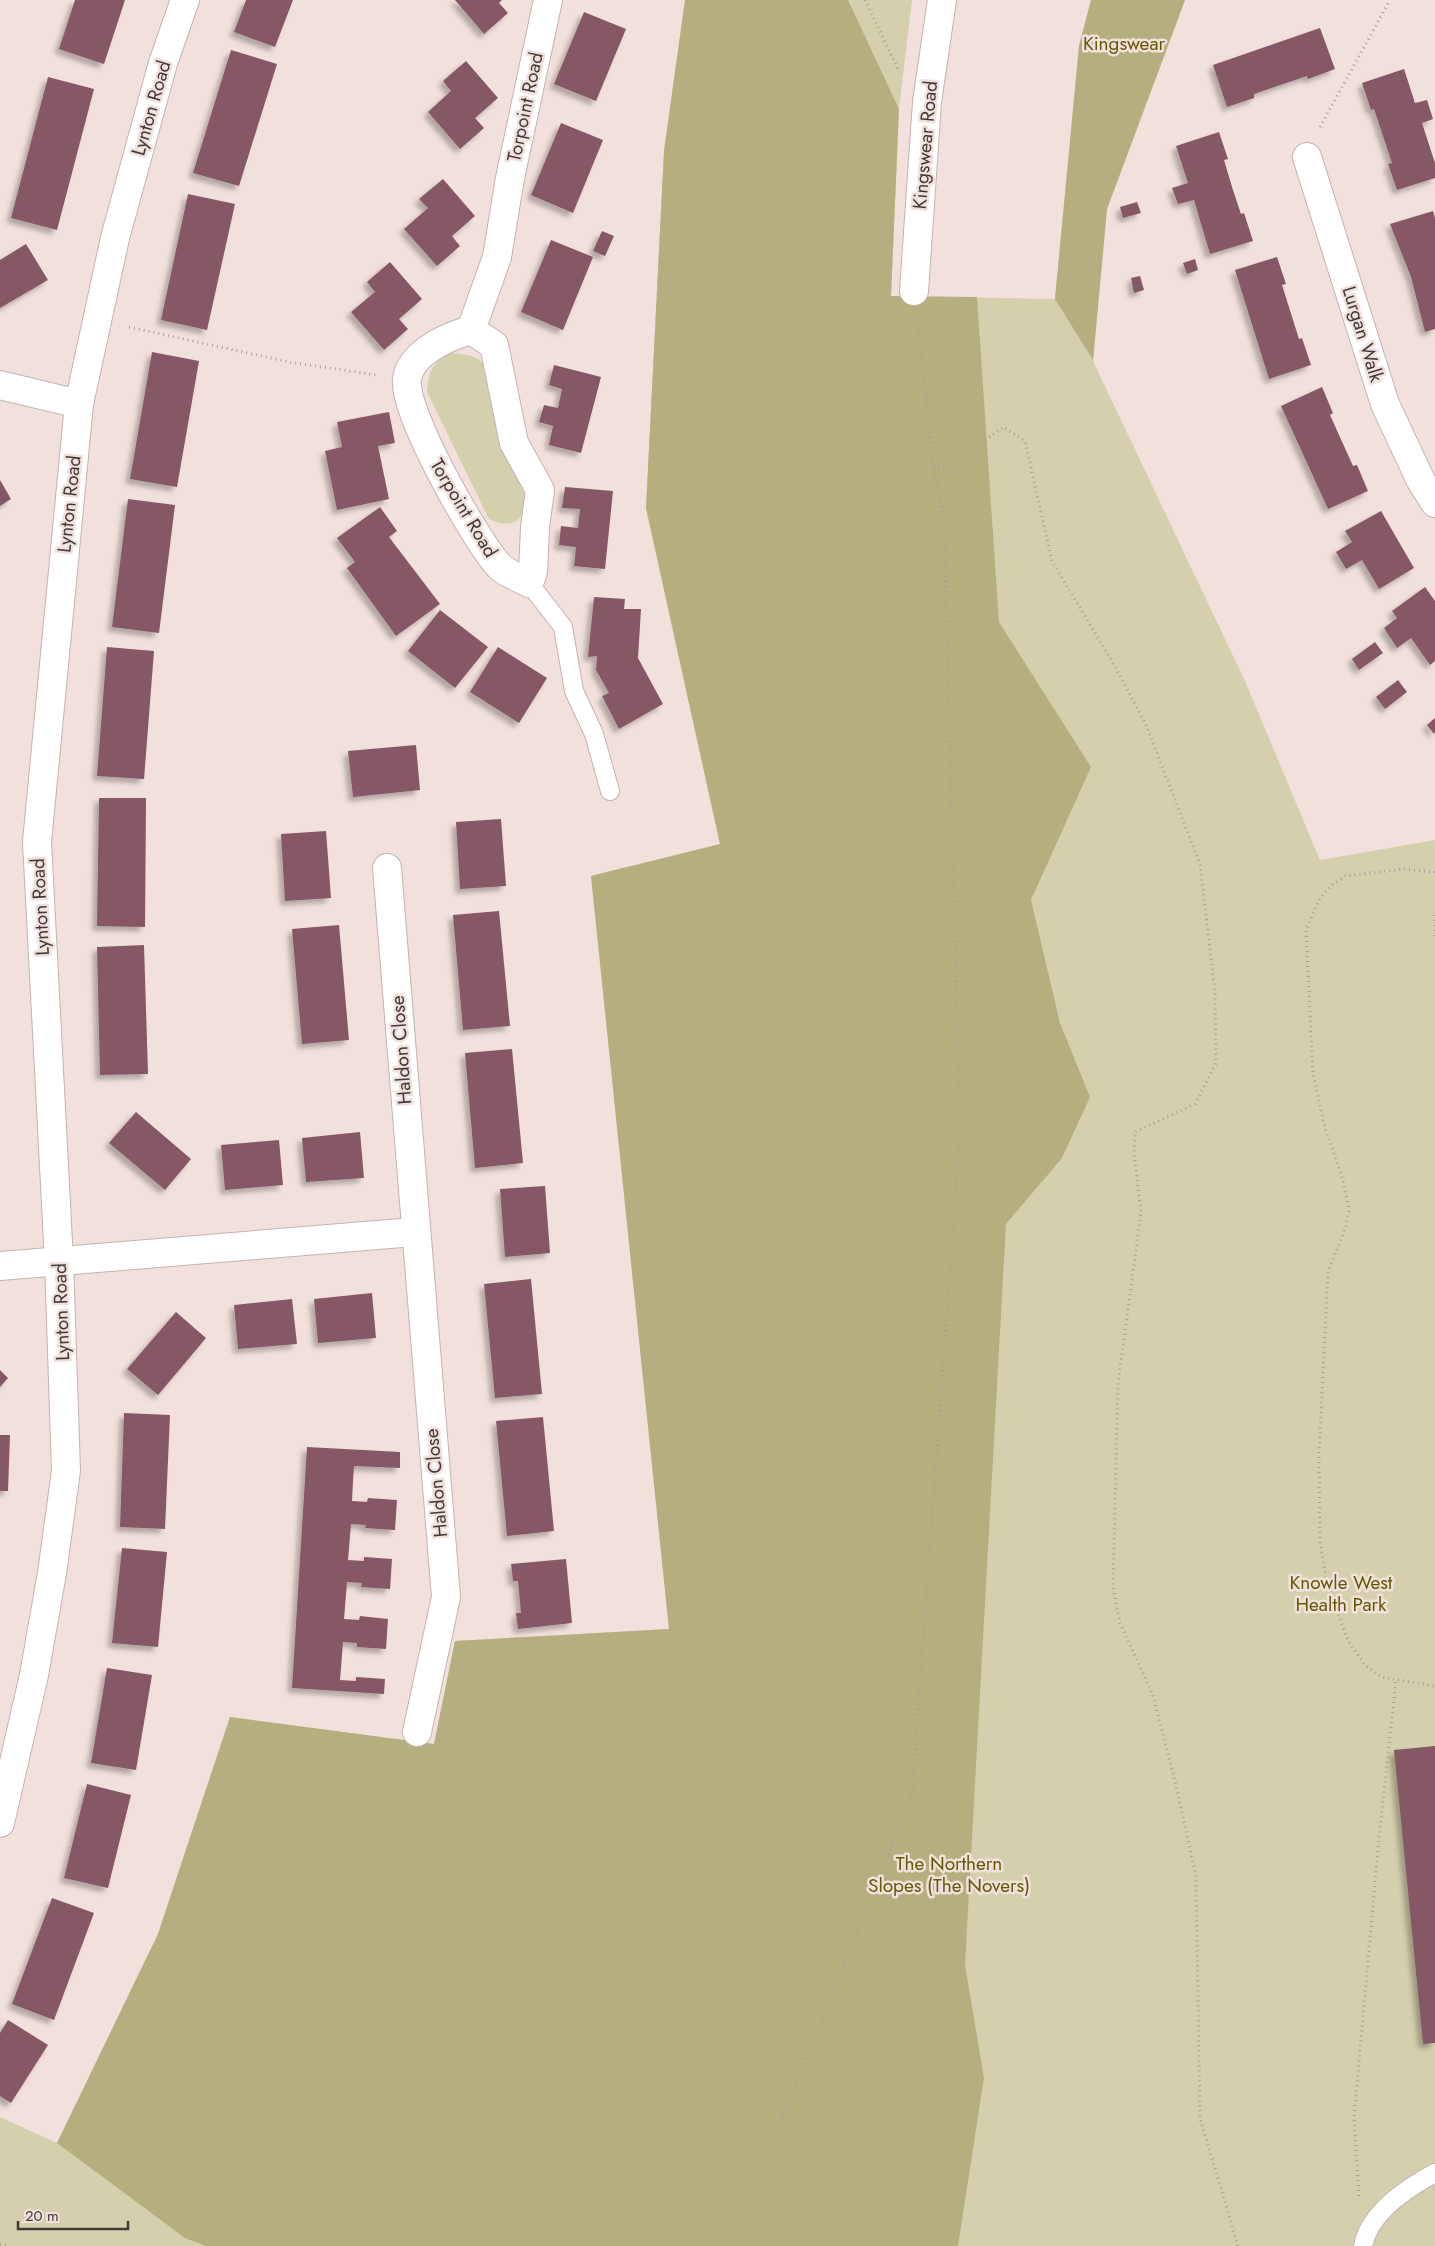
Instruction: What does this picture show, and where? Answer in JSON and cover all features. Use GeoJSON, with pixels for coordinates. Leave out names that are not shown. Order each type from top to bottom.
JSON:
{"type":"FeatureCollection","features":[{"type":"Feature","properties":{"kind":"street","name":"Lynton Road"},"geometry":{"type":"LineString","coordinates":[[0,1823],[34,1674],[52,1573],[66,1471],[59,1261],[37,842],[79,404],[117,229],[163,63],[184,0]]}},
{"type":"Feature","properties":{"kind":"street","name":"Torpoint Road"},"geometry":{"type":"LineString","coordinates":[[530,583],[501,568],[484,546],[428,448],[408,391],[407,378],[413,363],[430,349],[455,334],[471,330],[496,257],[510,178],[548,0]]}},
{"type":"Feature","properties":{"kind":"street","name":"Kingswear Road"},"geometry":{"type":"LineString","coordinates":[[914,291],[927,102],[942,0]]}},
{"type":"Feature","properties":{"kind":"street","name":"Lurgan Walk"},"geometry":{"type":"LineString","coordinates":[[1307,157],[1385,404],[1422,481],[1435,503]]}},
{"type":"Feature","properties":{"kind":"street"},"geometry":{"type":"LineString","coordinates":[[471,330],[494,345],[514,443],[540,490],[535,527],[533,572],[530,583]]}},
{"type":"Feature","properties":{"kind":"street"},"geometry":{"type":"LineString","coordinates":[[0,385],[79,404]]}},
{"type":"Feature","properties":{"kind":"street","name":"Haldon Close"},"geometry":{"type":"LineString","coordinates":[[387,868],[414,1232],[446,1597],[417,1732]]}},
{"type":"Feature","properties":{"kind":"street"},"geometry":{"type":"LineString","coordinates":[[0,1266],[414,1232]]}},
{"type":"Feature","properties":{"kind":"lane"},"geometry":{"type":"LineString","coordinates":[[530,583],[563,627],[574,691],[594,734],[610,791]]}},
{"type":"Feature","properties":{"kind":"lane"},"geometry":{"type":"LineString","coordinates":[[1364,2240],[1384,2208],[1435,2172]]}},
{"type":"Feature","properties":{"kind":"path"},"geometry":{"type":"LineString","coordinates":[[865,0],[908,92],[927,102]]}},
{"type":"Feature","properties":{"kind":"path"},"geometry":{"type":"LineString","coordinates":[[1307,157],[1321,125],[1390,0]]}},
{"type":"Feature","properties":{"kind":"path"},"geometry":{"type":"LineString","coordinates":[[685,2246],[772,2143],[912,1795],[960,1131],[944,518],[933,465],[914,291]]}},
{"type":"Feature","properties":{"kind":"path"},"geometry":{"type":"LineString","coordinates":[[97,319],[289,362],[345,371]]}},
{"type":"Feature","properties":{"kind":"path"},"geometry":{"type":"LineString","coordinates":[[933,465],[958,468],[978,446],[1003,427],[1025,441],[1052,561],[1116,668],[1146,725],[1200,864],[1215,992],[1216,1063],[1195,1104],[1135,1132],[1134,1154],[1141,1213],[1118,1383],[1113,1586],[1120,1623],[1153,1696],[1176,1782],[1196,1876],[1200,2118],[1238,2246]]}},
{"type":"Feature","properties":{"kind":"path"},"geometry":{"type":"LineString","coordinates":[[1435,872],[1404,869],[1345,876],[1331,886],[1320,898],[1306,930],[1313,1074],[1325,1128],[1343,1180],[1349,1211],[1346,1226],[1328,1272],[1319,1455],[1320,1541],[1326,1579],[1336,1612],[1348,1641],[1365,1665],[1381,1677],[1435,1686]]}},
{"type":"Feature","properties":{"kind":"path"},"geometry":{"type":"LineString","coordinates":[[1435,915],[1433,930],[1435,936]]}},
{"type":"Feature","properties":{"kind":"path"},"geometry":{"type":"LineString","coordinates":[[1364,2240],[1356,2182],[1354,2118],[1379,1838],[1396,1680]]}},
{"type":"Feature","properties":{"kind":"path"},"geometry":{"type":"LineString","coordinates":[[0,2244],[10,2246]]}},
{"type":"Feature","properties":{"kind":"green space","name":"The Northern Slopes (The Novers)"},"geometry":{"type":"Polygon","coordinates":[[[685,0],[912,0],[899,109],[891,296],[1055,299],[1079,46],[1091,0],[1185,0],[1107,209],[1093,361],[1245,681],[1320,860],[1435,840],[1435,2246],[0,2246],[0,2117],[57,2143],[158,1934],[230,1717],[434,1744],[455,1641],[669,1629],[591,876],[720,844],[646,508],[664,151],[685,0]]]}},
{"type":"Feature","properties":{"kind":"green space","name":"The Northern Slopes (The Novers)"},"geometry":{"type":"Polygon","coordinates":[[[685,0],[848,0],[899,109],[891,296],[977,297],[999,622],[1091,767],[1031,900],[1060,1023],[1090,1097],[1062,1158],[1006,1224],[965,1965],[984,2078],[958,2246],[206,2246],[185,2238],[57,2143],[158,1934],[230,1717],[434,1744],[455,1641],[669,1629],[591,876],[720,844],[646,508],[664,151],[685,0]]]}},
{"type":"Feature","properties":{"kind":"green space","name":"Kingswear"},"geometry":{"type":"Polygon","coordinates":[[[1091,0],[1185,0],[1107,209],[1093,360],[1055,299],[1079,46],[1091,0]]]}},
{"type":"Feature","properties":{"kind":"green space"},"geometry":{"type":"Polygon","coordinates":[[[448,353],[474,357],[486,366],[488,371],[501,446],[525,495],[527,504],[521,516],[512,523],[496,522],[489,519],[427,392],[434,365],[448,353]]]}},
{"type":"Feature","properties":{"kind":"building"},"geometry":{"type":"Polygon","coordinates":[[[75,0],[125,0],[104,64],[59,49],[75,0]]]}},
{"type":"Feature","properties":{"kind":"building"},"geometry":{"type":"Polygon","coordinates":[[[246,0],[293,0],[275,47],[234,32],[246,0]]]}},
{"type":"Feature","properties":{"kind":"building"},"geometry":{"type":"Polygon","coordinates":[[[455,0],[502,0],[499,3],[508,13],[484,34],[455,0]]]}},
{"type":"Feature","properties":{"kind":"building"},"geometry":{"type":"Polygon","coordinates":[[[584,12],[626,29],[596,101],[554,84],[584,12]]]}},
{"type":"Feature","properties":{"kind":"building"},"geometry":{"type":"Polygon","coordinates":[[[1320,28],[1335,69],[1308,79],[1307,76],[1254,94],[1254,98],[1227,107],[1213,65],[1320,28]]]}},
{"type":"Feature","properties":{"kind":"building"},"geometry":{"type":"Polygon","coordinates":[[[231,50],[277,64],[239,186],[193,173],[231,50]]]}},
{"type":"Feature","properties":{"kind":"building"},"geometry":{"type":"Polygon","coordinates":[[[466,61],[498,98],[475,118],[484,128],[460,149],[428,112],[451,91],[443,81],[466,61]]]}},
{"type":"Feature","properties":{"kind":"building"},"geometry":{"type":"Polygon","coordinates":[[[1404,69],[1415,103],[1427,100],[1433,119],[1422,123],[1435,163],[1435,178],[1397,190],[1388,164],[1392,163],[1374,109],[1371,110],[1362,83],[1404,69]]]}},
{"type":"Feature","properties":{"kind":"building"},"geometry":{"type":"Polygon","coordinates":[[[48,77],[94,89],[57,230],[11,218],[48,77]]]}},
{"type":"Feature","properties":{"kind":"building"},"geometry":{"type":"Polygon","coordinates":[[[561,123],[603,140],[573,213],[531,195],[561,123]]]}},
{"type":"Feature","properties":{"kind":"building"},"geometry":{"type":"Polygon","coordinates":[[[1219,132],[1228,159],[1224,160],[1232,187],[1241,214],[1244,213],[1253,241],[1210,254],[1194,200],[1178,204],[1172,188],[1188,183],[1176,146],[1219,132]]]}},
{"type":"Feature","properties":{"kind":"building"},"geometry":{"type":"Polygon","coordinates":[[[443,179],[475,216],[452,236],[460,246],[437,266],[404,229],[428,208],[419,199],[443,179]]]}},
{"type":"Feature","properties":{"kind":"building"},"geometry":{"type":"Polygon","coordinates":[[[188,194],[235,204],[207,330],[161,320],[188,194]]]}},
{"type":"Feature","properties":{"kind":"building"},"geometry":{"type":"Polygon","coordinates":[[[1137,202],[1141,213],[1123,218],[1120,207],[1137,202]]]}},
{"type":"Feature","properties":{"kind":"building"},"geometry":{"type":"Polygon","coordinates":[[[1433,211],[1435,218],[1435,329],[1425,332],[1411,277],[1390,224],[1433,211]]]}},
{"type":"Feature","properties":{"kind":"building"},"geometry":{"type":"Polygon","coordinates":[[[602,231],[614,236],[605,256],[593,251],[602,231]]]}},
{"type":"Feature","properties":{"kind":"building"},"geometry":{"type":"Polygon","coordinates":[[[551,240],[593,257],[563,330],[521,312],[551,240]]]}},
{"type":"Feature","properties":{"kind":"building"},"geometry":{"type":"Polygon","coordinates":[[[26,244],[48,280],[0,308],[0,260],[26,244]]]}},
{"type":"Feature","properties":{"kind":"building"},"geometry":{"type":"Polygon","coordinates":[[[1277,257],[1286,284],[1282,285],[1299,339],[1302,338],[1311,365],[1269,379],[1235,270],[1277,257]]]}},
{"type":"Feature","properties":{"kind":"building"},"geometry":{"type":"Polygon","coordinates":[[[1195,259],[1198,270],[1187,274],[1183,263],[1195,259]]]}},
{"type":"Feature","properties":{"kind":"building"},"geometry":{"type":"Polygon","coordinates":[[[390,262],[422,299],[399,319],[408,329],[384,350],[351,312],[375,292],[367,282],[390,262]]]}},
{"type":"Feature","properties":{"kind":"building"},"geometry":{"type":"Polygon","coordinates":[[[1140,276],[1144,290],[1134,293],[1131,278],[1140,276]]]}},
{"type":"Feature","properties":{"kind":"building"},"geometry":{"type":"Polygon","coordinates":[[[152,352],[199,361],[177,487],[130,479],[152,352]]]}},
{"type":"Feature","properties":{"kind":"building"},"geometry":{"type":"Polygon","coordinates":[[[554,365],[601,377],[581,453],[549,445],[553,426],[539,422],[544,405],[558,408],[562,389],[549,385],[554,365]]]}},
{"type":"Feature","properties":{"kind":"building"},"geometry":{"type":"Polygon","coordinates":[[[1322,387],[1333,413],[1330,415],[1353,466],[1357,465],[1368,491],[1328,509],[1281,406],[1322,387]]]}},
{"type":"Feature","properties":{"kind":"building"},"geometry":{"type":"Polygon","coordinates":[[[389,412],[395,443],[378,446],[389,499],[337,510],[325,451],[342,447],[337,422],[389,412]]]}},
{"type":"Feature","properties":{"kind":"building"},"geometry":{"type":"Polygon","coordinates":[[[0,480],[11,499],[0,506],[0,480]]]}},
{"type":"Feature","properties":{"kind":"building"},"geometry":{"type":"Polygon","coordinates":[[[565,487],[613,491],[605,569],[574,566],[576,547],[559,545],[561,526],[578,528],[580,509],[562,508],[565,487]]]}},
{"type":"Feature","properties":{"kind":"building"},"geometry":{"type":"Polygon","coordinates":[[[128,499],[175,505],[159,633],[112,627],[128,499]]]}},
{"type":"Feature","properties":{"kind":"building"},"geometry":{"type":"Polygon","coordinates":[[[380,507],[397,531],[389,537],[440,604],[396,636],[347,568],[355,562],[337,538],[380,507]]]}},
{"type":"Feature","properties":{"kind":"building"},"geometry":{"type":"Polygon","coordinates":[[[1381,511],[1414,568],[1379,589],[1362,560],[1346,569],[1336,552],[1352,542],[1345,531],[1381,511]]]}},
{"type":"Feature","properties":{"kind":"building"},"geometry":{"type":"Polygon","coordinates":[[[1425,587],[1435,601],[1435,661],[1430,665],[1411,638],[1397,648],[1384,628],[1397,618],[1392,611],[1425,587]]]}},
{"type":"Feature","properties":{"kind":"building"},"geometry":{"type":"Polygon","coordinates":[[[594,597],[625,599],[624,609],[641,609],[638,658],[663,704],[619,729],[602,696],[609,693],[596,670],[597,656],[588,657],[594,597]]]}},
{"type":"Feature","properties":{"kind":"building"},"geometry":{"type":"Polygon","coordinates":[[[440,610],[488,647],[455,688],[408,651],[440,610]]]}},
{"type":"Feature","properties":{"kind":"building"},"geometry":{"type":"Polygon","coordinates":[[[1375,642],[1383,653],[1359,670],[1352,659],[1375,642]]]}},
{"type":"Feature","properties":{"kind":"building"},"geometry":{"type":"Polygon","coordinates":[[[107,647],[154,651],[144,779],[97,776],[107,647]]]}},
{"type":"Feature","properties":{"kind":"building"},"geometry":{"type":"Polygon","coordinates":[[[498,647],[547,678],[519,723],[470,692],[498,647]]]}},
{"type":"Feature","properties":{"kind":"building"},"geometry":{"type":"Polygon","coordinates":[[[1398,680],[1407,692],[1385,709],[1376,697],[1398,680]]]}},
{"type":"Feature","properties":{"kind":"building"},"geometry":{"type":"Polygon","coordinates":[[[1435,718],[1435,732],[1434,734],[1427,725],[1435,718]]]}},
{"type":"Feature","properties":{"kind":"building"},"geometry":{"type":"Polygon","coordinates":[[[416,745],[420,790],[353,797],[348,751],[416,745]]]}},
{"type":"Feature","properties":{"kind":"building"},"geometry":{"type":"Polygon","coordinates":[[[99,798],[146,798],[145,927],[97,926],[99,798]]]}},
{"type":"Feature","properties":{"kind":"building"},"geometry":{"type":"Polygon","coordinates":[[[501,819],[506,886],[460,889],[456,822],[501,819]]]}},
{"type":"Feature","properties":{"kind":"building"},"geometry":{"type":"Polygon","coordinates":[[[326,831],[331,898],[285,901],[281,834],[326,831]]]}},
{"type":"Feature","properties":{"kind":"building"},"geometry":{"type":"Polygon","coordinates":[[[499,911],[510,1026],[463,1030],[453,915],[499,911]]]}},
{"type":"Feature","properties":{"kind":"building"},"geometry":{"type":"Polygon","coordinates":[[[339,925],[349,1040],[302,1044],[292,929],[339,925]]]}},
{"type":"Feature","properties":{"kind":"building"},"geometry":{"type":"Polygon","coordinates":[[[144,945],[148,1074],[100,1075],[97,947],[144,945]]]}},
{"type":"Feature","properties":{"kind":"building"},"geometry":{"type":"Polygon","coordinates":[[[512,1049],[523,1163],[475,1168],[465,1053],[512,1049]]]}},
{"type":"Feature","properties":{"kind":"building"},"geometry":{"type":"Polygon","coordinates":[[[136,1112],[191,1159],[165,1190],[109,1143],[136,1112]]]}},
{"type":"Feature","properties":{"kind":"building"},"geometry":{"type":"Polygon","coordinates":[[[360,1132],[364,1178],[306,1182],[302,1138],[360,1132]]]}},
{"type":"Feature","properties":{"kind":"building"},"geometry":{"type":"Polygon","coordinates":[[[279,1140],[283,1185],[225,1190],[221,1145],[279,1140]]]}},
{"type":"Feature","properties":{"kind":"building"},"geometry":{"type":"Polygon","coordinates":[[[545,1186],[550,1253],[505,1257],[500,1189],[545,1186]]]}},
{"type":"Feature","properties":{"kind":"building"},"geometry":{"type":"Polygon","coordinates":[[[531,1279],[542,1394],[495,1398],[484,1284],[531,1279]]]}},
{"type":"Feature","properties":{"kind":"building"},"geometry":{"type":"Polygon","coordinates":[[[372,1293],[376,1338],[318,1343],[314,1299],[372,1293]]]}},
{"type":"Feature","properties":{"kind":"building"},"geometry":{"type":"Polygon","coordinates":[[[292,1299],[297,1344],[238,1349],[234,1305],[292,1299]]]}},
{"type":"Feature","properties":{"kind":"building"},"geometry":{"type":"Polygon","coordinates":[[[176,1312],[206,1338],[158,1395],[127,1369],[176,1312]]]}},
{"type":"Feature","properties":{"kind":"building"},"geometry":{"type":"Polygon","coordinates":[[[0,1370],[8,1378],[0,1387],[0,1370]]]}},
{"type":"Feature","properties":{"kind":"building"},"geometry":{"type":"Polygon","coordinates":[[[124,1413],[170,1415],[165,1529],[120,1527],[124,1413]]]}},
{"type":"Feature","properties":{"kind":"building"},"geometry":{"type":"Polygon","coordinates":[[[543,1417],[554,1531],[507,1536],[496,1421],[543,1417]]]}},
{"type":"Feature","properties":{"kind":"building"},"geometry":{"type":"Polygon","coordinates":[[[0,1435],[10,1435],[8,1491],[0,1491],[0,1435]]]}},
{"type":"Feature","properties":{"kind":"building"},"geometry":{"type":"Polygon","coordinates":[[[307,1447],[400,1452],[400,1468],[354,1466],[353,1481],[352,1501],[367,1502],[368,1498],[397,1500],[395,1530],[365,1528],[366,1525],[351,1524],[348,1560],[364,1561],[364,1557],[392,1559],[390,1589],[361,1587],[362,1583],[347,1582],[344,1619],[359,1620],[360,1616],[388,1619],[386,1649],[357,1647],[357,1643],[343,1642],[340,1680],[356,1681],[356,1677],[385,1679],[384,1694],[292,1688],[307,1447]]]}},
{"type":"Feature","properties":{"kind":"building"},"geometry":{"type":"Polygon","coordinates":[[[122,1548],[167,1552],[158,1647],[112,1643],[122,1548]]]}},
{"type":"Feature","properties":{"kind":"building"},"geometry":{"type":"Polygon","coordinates":[[[566,1559],[572,1623],[518,1629],[516,1613],[521,1613],[518,1581],[513,1581],[511,1564],[566,1559]]]}},
{"type":"Feature","properties":{"kind":"building"},"geometry":{"type":"Polygon","coordinates":[[[107,1668],[152,1675],[136,1770],[91,1763],[107,1668]]]}},
{"type":"Feature","properties":{"kind":"building"},"geometry":{"type":"Polygon","coordinates":[[[1435,1746],[1435,2043],[1423,2044],[1394,1750],[1435,1746]]]}},
{"type":"Feature","properties":{"kind":"building"},"geometry":{"type":"Polygon","coordinates":[[[87,1784],[131,1795],[108,1888],[64,1878],[87,1784]]]}},
{"type":"Feature","properties":{"kind":"building"},"geometry":{"type":"Polygon","coordinates":[[[52,1898],[94,1913],[54,2020],[12,2004],[52,1898]]]}},
{"type":"Feature","properties":{"kind":"building"},"geometry":{"type":"Polygon","coordinates":[[[8,2020],[48,2045],[11,2103],[0,2096],[0,2033],[8,2020]]]}},
{"type":"Feature","properties":{"kind":"park label","name":"Knowle West Health Park"},"geometry":{"type":"Point","coordinates":[1341,1593]}}]}
